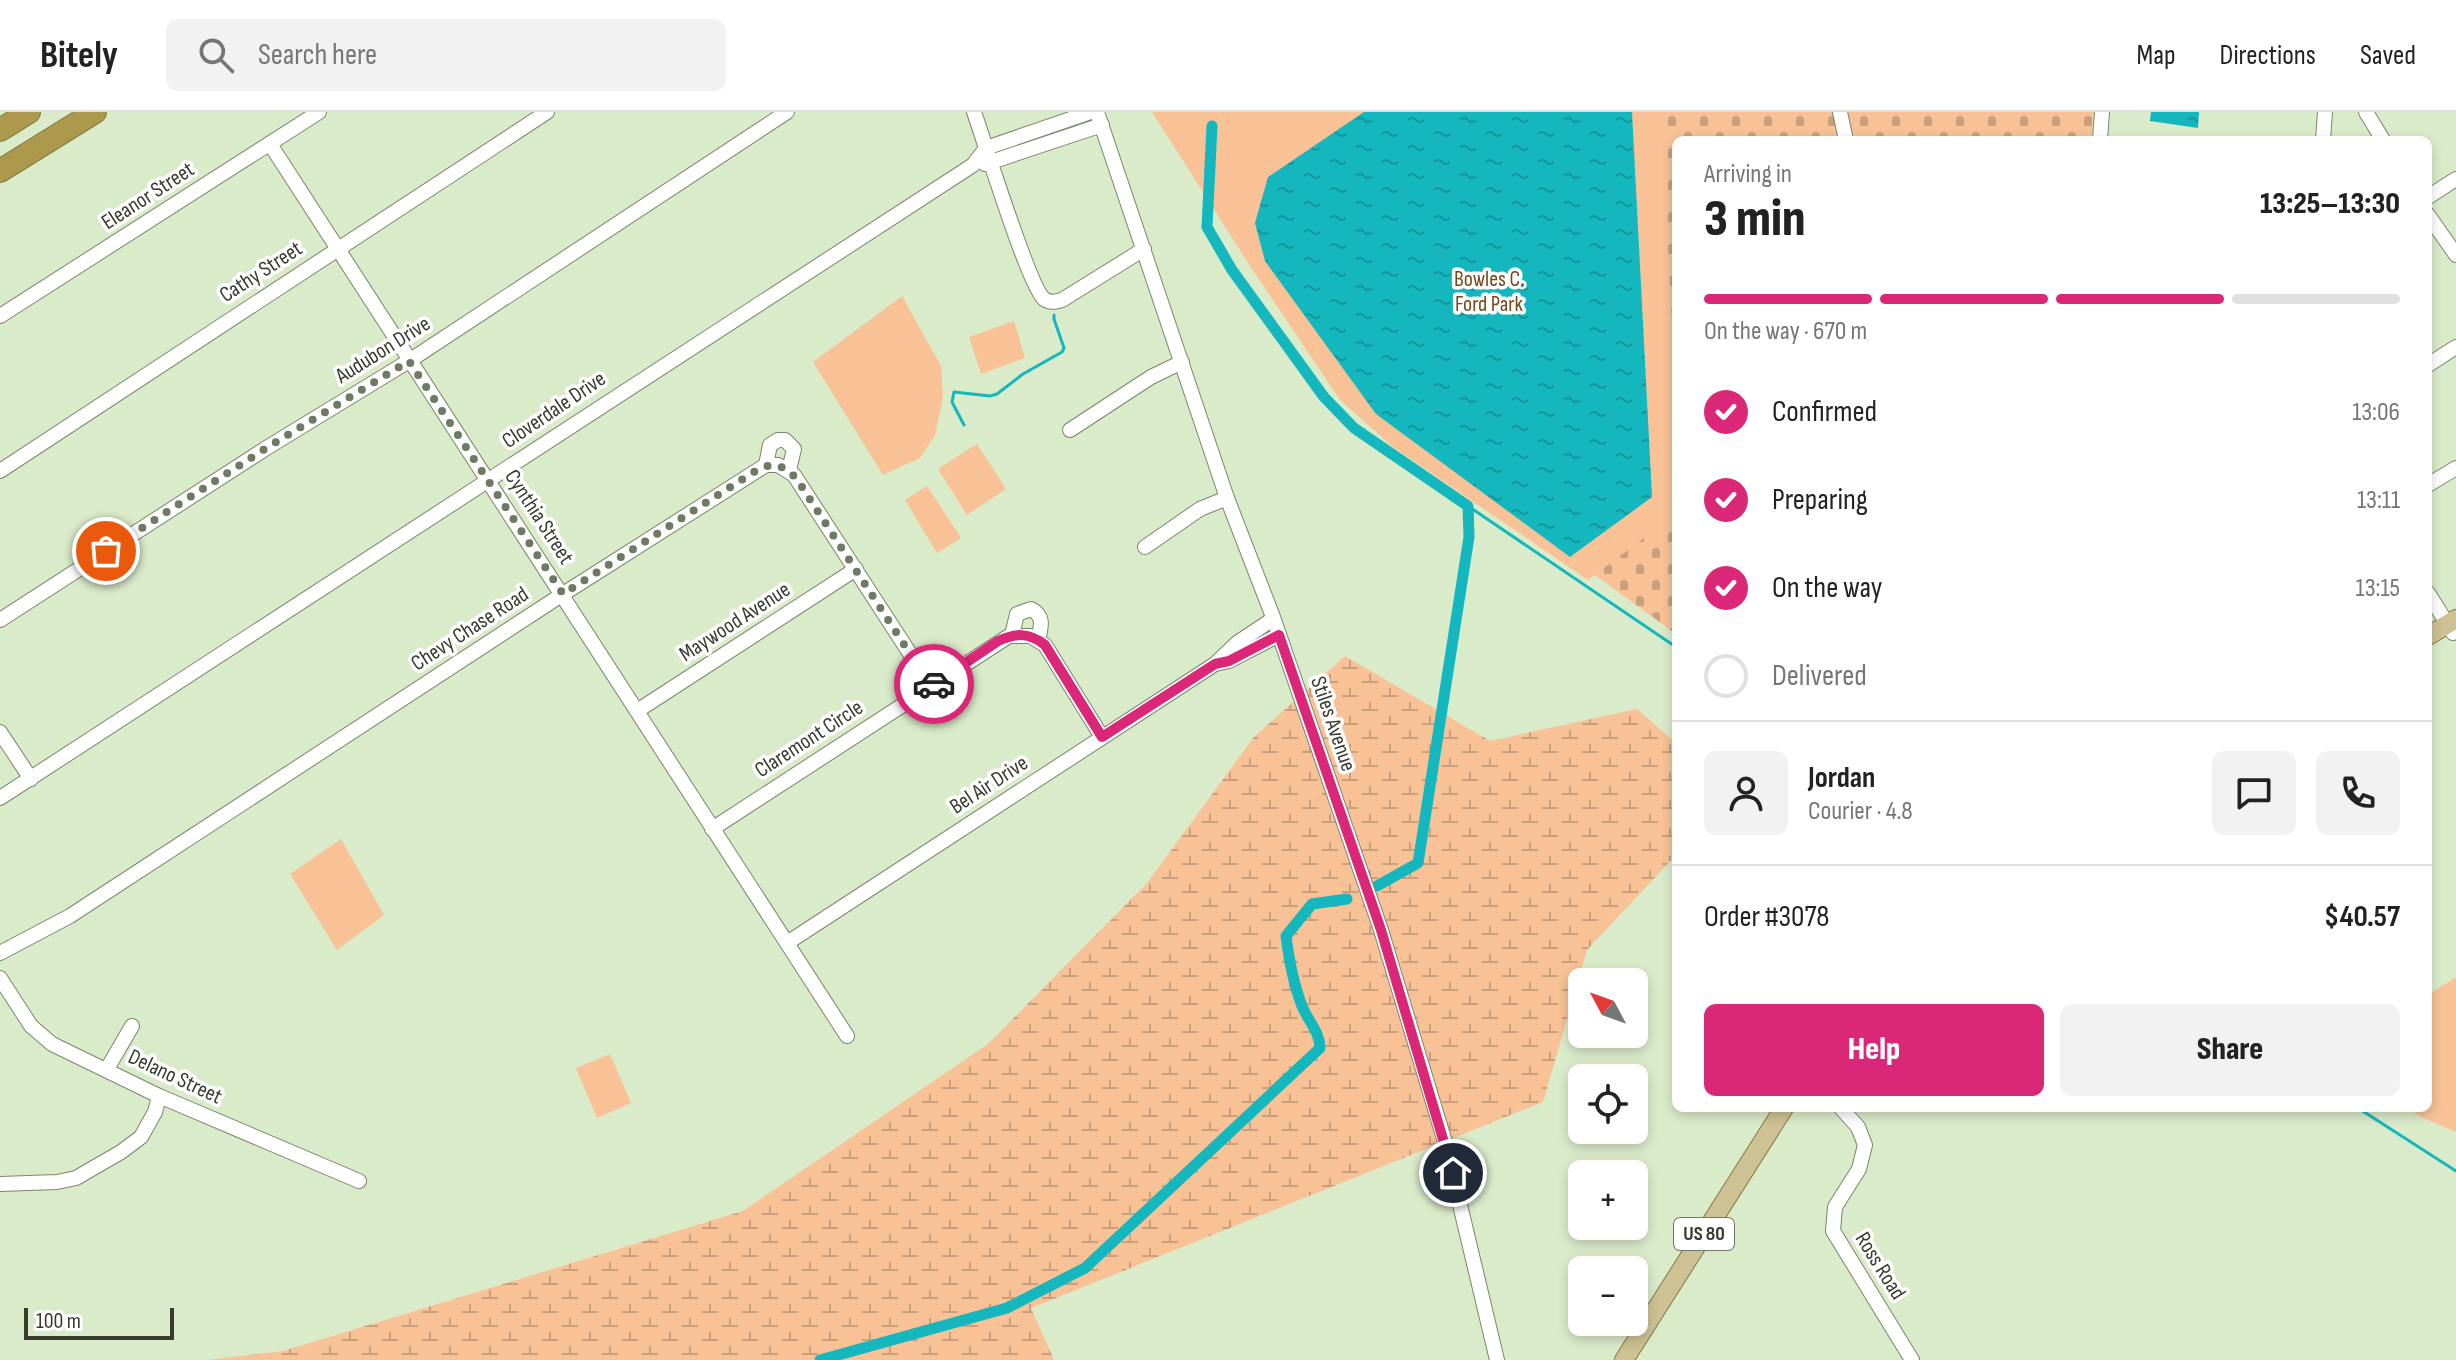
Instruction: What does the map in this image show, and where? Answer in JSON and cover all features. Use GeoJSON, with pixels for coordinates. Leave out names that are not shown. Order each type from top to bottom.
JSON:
{"type":"FeatureCollection","features":[{"type":"Feature","properties":{"kind":"highway"},"geometry":{"type":"LineString","coordinates":[[0,130],[29,112]]}},
{"type":"Feature","properties":{"kind":"highway"},"geometry":{"type":"LineString","coordinates":[[0,171],[95,112]]}},
{"type":"Feature","properties":{"kind":"main road"},"geometry":{"type":"LineString","coordinates":[[2432,635],[2453,627]]}},
{"type":"Feature","properties":{"kind":"main road"},"geometry":{"type":"LineString","coordinates":[[2432,645],[2453,627]]}},
{"type":"Feature","properties":{"kind":"main road","name":"US 80"},"geometry":{"type":"LineString","coordinates":[[1624,1360],[1781,1112]]}},
{"type":"Feature","properties":{"kind":"street","name":"Eleanor Street"},"geometry":{"type":"LineString","coordinates":[[0,316],[319,112]]}},
{"type":"Feature","properties":{"kind":"street","name":"Cathy Street"},"geometry":{"type":"LineString","coordinates":[[0,471],[547,112]]}},
{"type":"Feature","properties":{"kind":"street","name":"Audubon Drive"},"geometry":{"type":"LineString","coordinates":[[0,620],[268,447],[409,361],[787,112]]}},
{"type":"Feature","properties":{"kind":"street"},"geometry":{"type":"LineString","coordinates":[[974,112],[1039,293],[1047,301],[1062,300],[1144,249]]}},
{"type":"Feature","properties":{"kind":"street"},"geometry":{"type":"LineString","coordinates":[[1840,112],[1845,136]]}},
{"type":"Feature","properties":{"kind":"street"},"geometry":{"type":"LineString","coordinates":[[2100,136],[2102,112]]}},
{"type":"Feature","properties":{"kind":"street"},"geometry":{"type":"LineString","coordinates":[[2323,136],[2325,112]]}},
{"type":"Feature","properties":{"kind":"street"},"geometry":{"type":"LineString","coordinates":[[2366,112],[2381,136]]}},
{"type":"Feature","properties":{"kind":"street"},"geometry":{"type":"LineString","coordinates":[[986,148],[1097,116]]}},
{"type":"Feature","properties":{"kind":"street","name":"Cloverdale Drive"},"geometry":{"type":"LineString","coordinates":[[973,165],[991,163],[1097,116]]}},
{"type":"Feature","properties":{"kind":"street","name":"Stiles Avenue"},"geometry":{"type":"LineString","coordinates":[[1097,116],[1227,498],[1279,635],[1381,930],[1445,1142],[1497,1360]]}},
{"type":"Feature","properties":{"kind":"street","name":"Cynthia Street"},"geometry":{"type":"LineString","coordinates":[[270,144],[847,1036]]}},
{"type":"Feature","properties":{"kind":"street","name":"Cloverdale Drive"},"geometry":{"type":"LineString","coordinates":[[0,798],[973,165],[986,148]]}},
{"type":"Feature","properties":{"kind":"street"},"geometry":{"type":"LineString","coordinates":[[2432,194],[2456,179]]}},
{"type":"Feature","properties":{"kind":"street"},"geometry":{"type":"LineString","coordinates":[[2432,221],[2456,255]]}},
{"type":"Feature","properties":{"kind":"street"},"geometry":{"type":"LineString","coordinates":[[2432,362],[2456,347]]}},
{"type":"Feature","properties":{"kind":"street"},"geometry":{"type":"LineString","coordinates":[[1070,430],[1151,377],[1182,362]]}},
{"type":"Feature","properties":{"kind":"street","name":"Chevy Chase Road"},"geometry":{"type":"LineString","coordinates":[[0,953],[70,916],[766,465],[770,445],[776,441],[785,440],[794,449],[789,470]]}},
{"type":"Feature","properties":{"kind":"street"},"geometry":{"type":"LineString","coordinates":[[766,465],[778,465],[789,470],[931,686]]}},
{"type":"Feature","properties":{"kind":"street"},"geometry":{"type":"LineString","coordinates":[[2432,483],[2456,468]]}},
{"type":"Feature","properties":{"kind":"street"},"geometry":{"type":"LineString","coordinates":[[1145,547],[1200,509],[1227,498]]}},
{"type":"Feature","properties":{"kind":"street","name":"Maywood Avenue"},"geometry":{"type":"LineString","coordinates":[[637,711],[856,569]]}},
{"type":"Feature","properties":{"kind":"street"},"geometry":{"type":"LineString","coordinates":[[2432,598],[2453,627]]}},
{"type":"Feature","properties":{"kind":"street","name":"Claremont Circle"},"geometry":{"type":"LineString","coordinates":[[712,829],[998,641],[1012,635],[1017,614],[1023,610],[1031,609],[1038,613],[1042,620],[1038,640],[1057,663],[1102,737]]}},
{"type":"Feature","properties":{"kind":"street","name":"Bel Air Drive"},"geometry":{"type":"LineString","coordinates":[[787,943],[1215,664],[1244,637],[1273,619]]}},
{"type":"Feature","properties":{"kind":"street"},"geometry":{"type":"LineString","coordinates":[[1012,635],[1030,636],[1038,640]]}},
{"type":"Feature","properties":{"kind":"street","name":"Bel Air Drive"},"geometry":{"type":"LineString","coordinates":[[1215,664],[1229,661],[1279,635]]}},
{"type":"Feature","properties":{"kind":"street"},"geometry":{"type":"LineString","coordinates":[[0,732],[31,779]]}},
{"type":"Feature","properties":{"kind":"street","name":"Delano Street"},"geometry":{"type":"LineString","coordinates":[[0,978],[31,1026],[52,1044],[159,1096],[359,1181]]}},
{"type":"Feature","properties":{"kind":"street"},"geometry":{"type":"LineString","coordinates":[[107,1069],[132,1026]]}},
{"type":"Feature","properties":{"kind":"street"},"geometry":{"type":"LineString","coordinates":[[0,1184],[57,1182],[76,1178],[141,1137],[155,1112],[159,1096]]}},
{"type":"Feature","properties":{"kind":"street","name":"Ross Road"},"geometry":{"type":"LineString","coordinates":[[1845,1112],[1858,1127],[1865,1145],[1859,1169],[1835,1207],[1833,1231],[1912,1360]]}},
{"type":"Feature","properties":{"kind":"green space","name":"Bowles C. Ford Park"},"geometry":{"type":"Polygon","coordinates":[[[1152,112],[1661,112],[1672,322],[1672,517],[1588,580],[1393,447],[1340,400],[1152,112]]]}},
{"type":"Feature","properties":{"kind":"green space"},"geometry":{"type":"Polygon","coordinates":[[[1632,112],[2093,112],[2092,136],[1672,136],[1672,631],[1570,557],[1632,112]]]}},
{"type":"Feature","properties":{"kind":"green space"},"geometry":{"type":"Polygon","coordinates":[[[902,296],[941,366],[943,397],[935,435],[920,458],[883,475],[813,362],[902,296]]]}},
{"type":"Feature","properties":{"kind":"green space"},"geometry":{"type":"Polygon","coordinates":[[[1014,321],[1025,358],[981,374],[969,337],[1014,321]]]}},
{"type":"Feature","properties":{"kind":"green space"},"geometry":{"type":"Polygon","coordinates":[[[977,444],[1006,489],[967,515],[938,469],[977,444]]]}},
{"type":"Feature","properties":{"kind":"green space"},"geometry":{"type":"Polygon","coordinates":[[[927,486],[961,538],[937,553],[905,500],[927,486]]]}},
{"type":"Feature","properties":{"kind":"green space"},"geometry":{"type":"Polygon","coordinates":[[[1345,656],[1490,741],[1637,709],[1672,740],[1672,859],[1587,950],[1582,968],[1568,968],[1568,1016],[1543,1102],[1031,1308],[1054,1360],[206,1360],[283,1351],[743,1211],[988,1044],[1147,883],[1254,737],[1345,656]]]}},
{"type":"Feature","properties":{"kind":"green space"},"geometry":{"type":"Polygon","coordinates":[[[341,839],[384,915],[337,950],[290,874],[341,839]]]}},
{"type":"Feature","properties":{"kind":"green space"},"geometry":{"type":"Polygon","coordinates":[[[2456,977],[2456,1132],[2414,1112],[2432,1112],[2432,992],[2456,977]]]}},
{"type":"Feature","properties":{"kind":"green space"},"geometry":{"type":"Polygon","coordinates":[[[610,1054],[631,1103],[597,1118],[576,1068],[610,1054]]]}},
{"type":"Feature","properties":{"kind":"water","name":"Bowles C. Ford Park"},"geometry":{"type":"Polygon","coordinates":[[[1364,112],[1632,112],[1652,497],[1570,557],[1376,414],[1265,261],[1255,223],[1268,177],[1364,112]]]}},
{"type":"Feature","properties":{"kind":"water"},"geometry":{"type":"Polygon","coordinates":[[[2151,112],[2199,112],[2198,128],[2150,121],[2151,112]]]}},
{"type":"Feature","properties":{"kind":"waterway"},"geometry":{"type":"LineString","coordinates":[[1212,126],[1207,227],[1232,270],[1324,397],[1354,428],[1468,506],[1469,537],[1418,863],[1377,886]]}},
{"type":"Feature","properties":{"kind":"waterway"},"geometry":{"type":"LineString","coordinates":[[964,425],[952,402],[954,392],[997,394],[1023,374],[1062,352],[1064,348],[1054,315]]}},
{"type":"Feature","properties":{"kind":"waterway"},"geometry":{"type":"LineString","coordinates":[[1468,506],[1672,644]]}},
{"type":"Feature","properties":{"kind":"waterway"},"geometry":{"type":"LineString","coordinates":[[820,1360],[1007,1308],[1085,1268],[1320,1048],[1296,989],[1286,936],[1312,904],[1347,899]]}},
{"type":"Feature","properties":{"kind":"waterway"},"geometry":{"type":"LineString","coordinates":[[2364,1112],[2456,1171]]}},
{"type":"Feature","properties":{"kind":"way so far"},"geometry":{"type":"LineString","coordinates":[[106,551],[409,361],[563,594],[757,470],[766,465],[778,465],[789,470],[800,484],[931,686],[934,684]]}},
{"type":"Feature","properties":{"kind":"route"},"geometry":{"type":"LineString","coordinates":[[934,684],[998,641],[1019,634],[1030,636],[1045,645],[1102,737],[1215,664],[1229,661],[1279,635],[1381,930],[1453,1173]]}}]}
